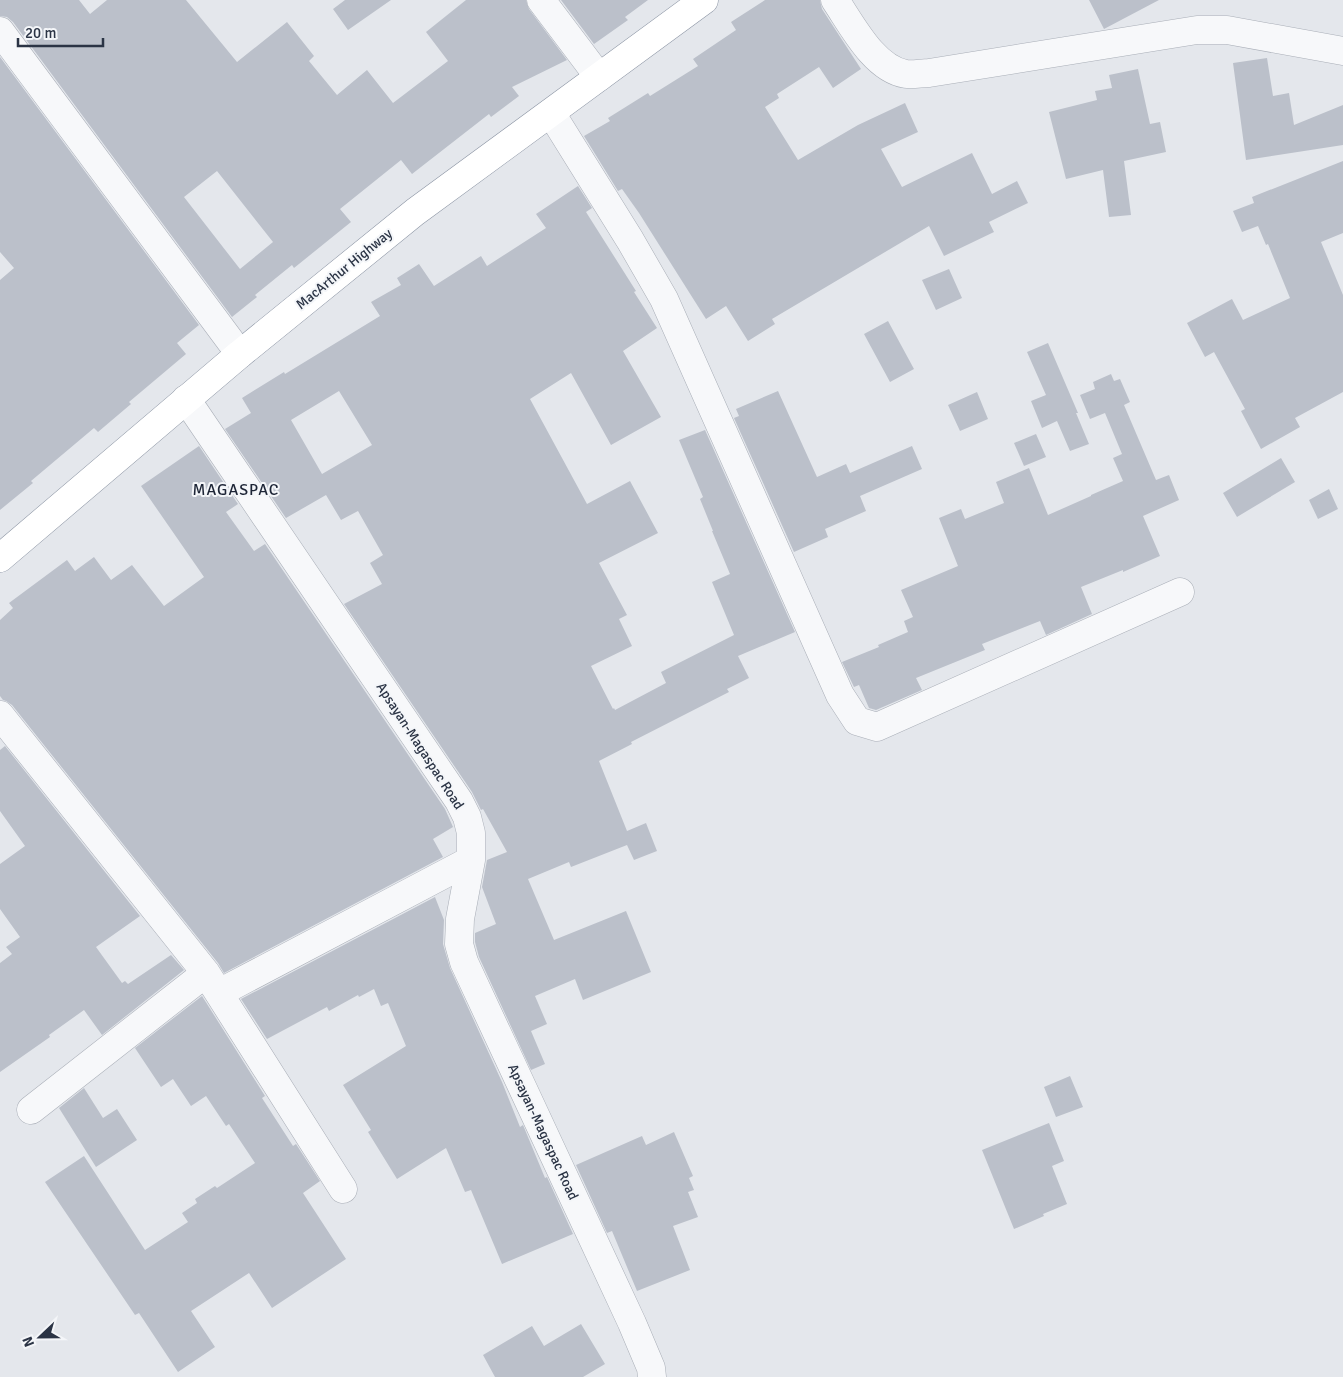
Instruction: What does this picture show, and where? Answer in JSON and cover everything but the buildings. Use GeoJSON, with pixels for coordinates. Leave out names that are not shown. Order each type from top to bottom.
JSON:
{"type":"FeatureCollection","features":[{"type":"Feature","properties":{"kind":"highway","name":"MacArthur Highway"},"geometry":{"type":"LineString","coordinates":[[0,558],[186,399],[415,212],[704,0]]}},
{"type":"Feature","properties":{"kind":"street"},"geometry":{"type":"LineString","coordinates":[[541,0],[599,77]]}},
{"type":"Feature","properties":{"kind":"street"},"geometry":{"type":"LineString","coordinates":[[835,0],[876,59],[892,69],[906,74],[929,73],[1197,30],[1227,30],[1343,51]]}},
{"type":"Feature","properties":{"kind":"street"},"geometry":{"type":"LineString","coordinates":[[0,31],[240,354]]}},
{"type":"Feature","properties":{"kind":"street"},"geometry":{"type":"LineString","coordinates":[[551,113],[630,240],[664,299],[840,695],[857,720],[877,727],[1180,592]]}},
{"type":"Feature","properties":{"kind":"street","name":"Apsayan-Magaspac Road"},"geometry":{"type":"LineString","coordinates":[[186,399],[459,801],[467,817],[471,834],[471,860],[459,944],[464,962],[632,1323],[651,1368],[652,1377]]}},
{"type":"Feature","properties":{"kind":"street"},"geometry":{"type":"LineString","coordinates":[[0,715],[213,983],[343,1189]]}},
{"type":"Feature","properties":{"kind":"street"},"geometry":{"type":"LineString","coordinates":[[30,1110],[213,983],[471,860]]}},
{"type":"Feature","properties":{"kind":"district","name":"MAGASPAC"},"geometry":{"type":"Point","coordinates":[236,490]}}]}
